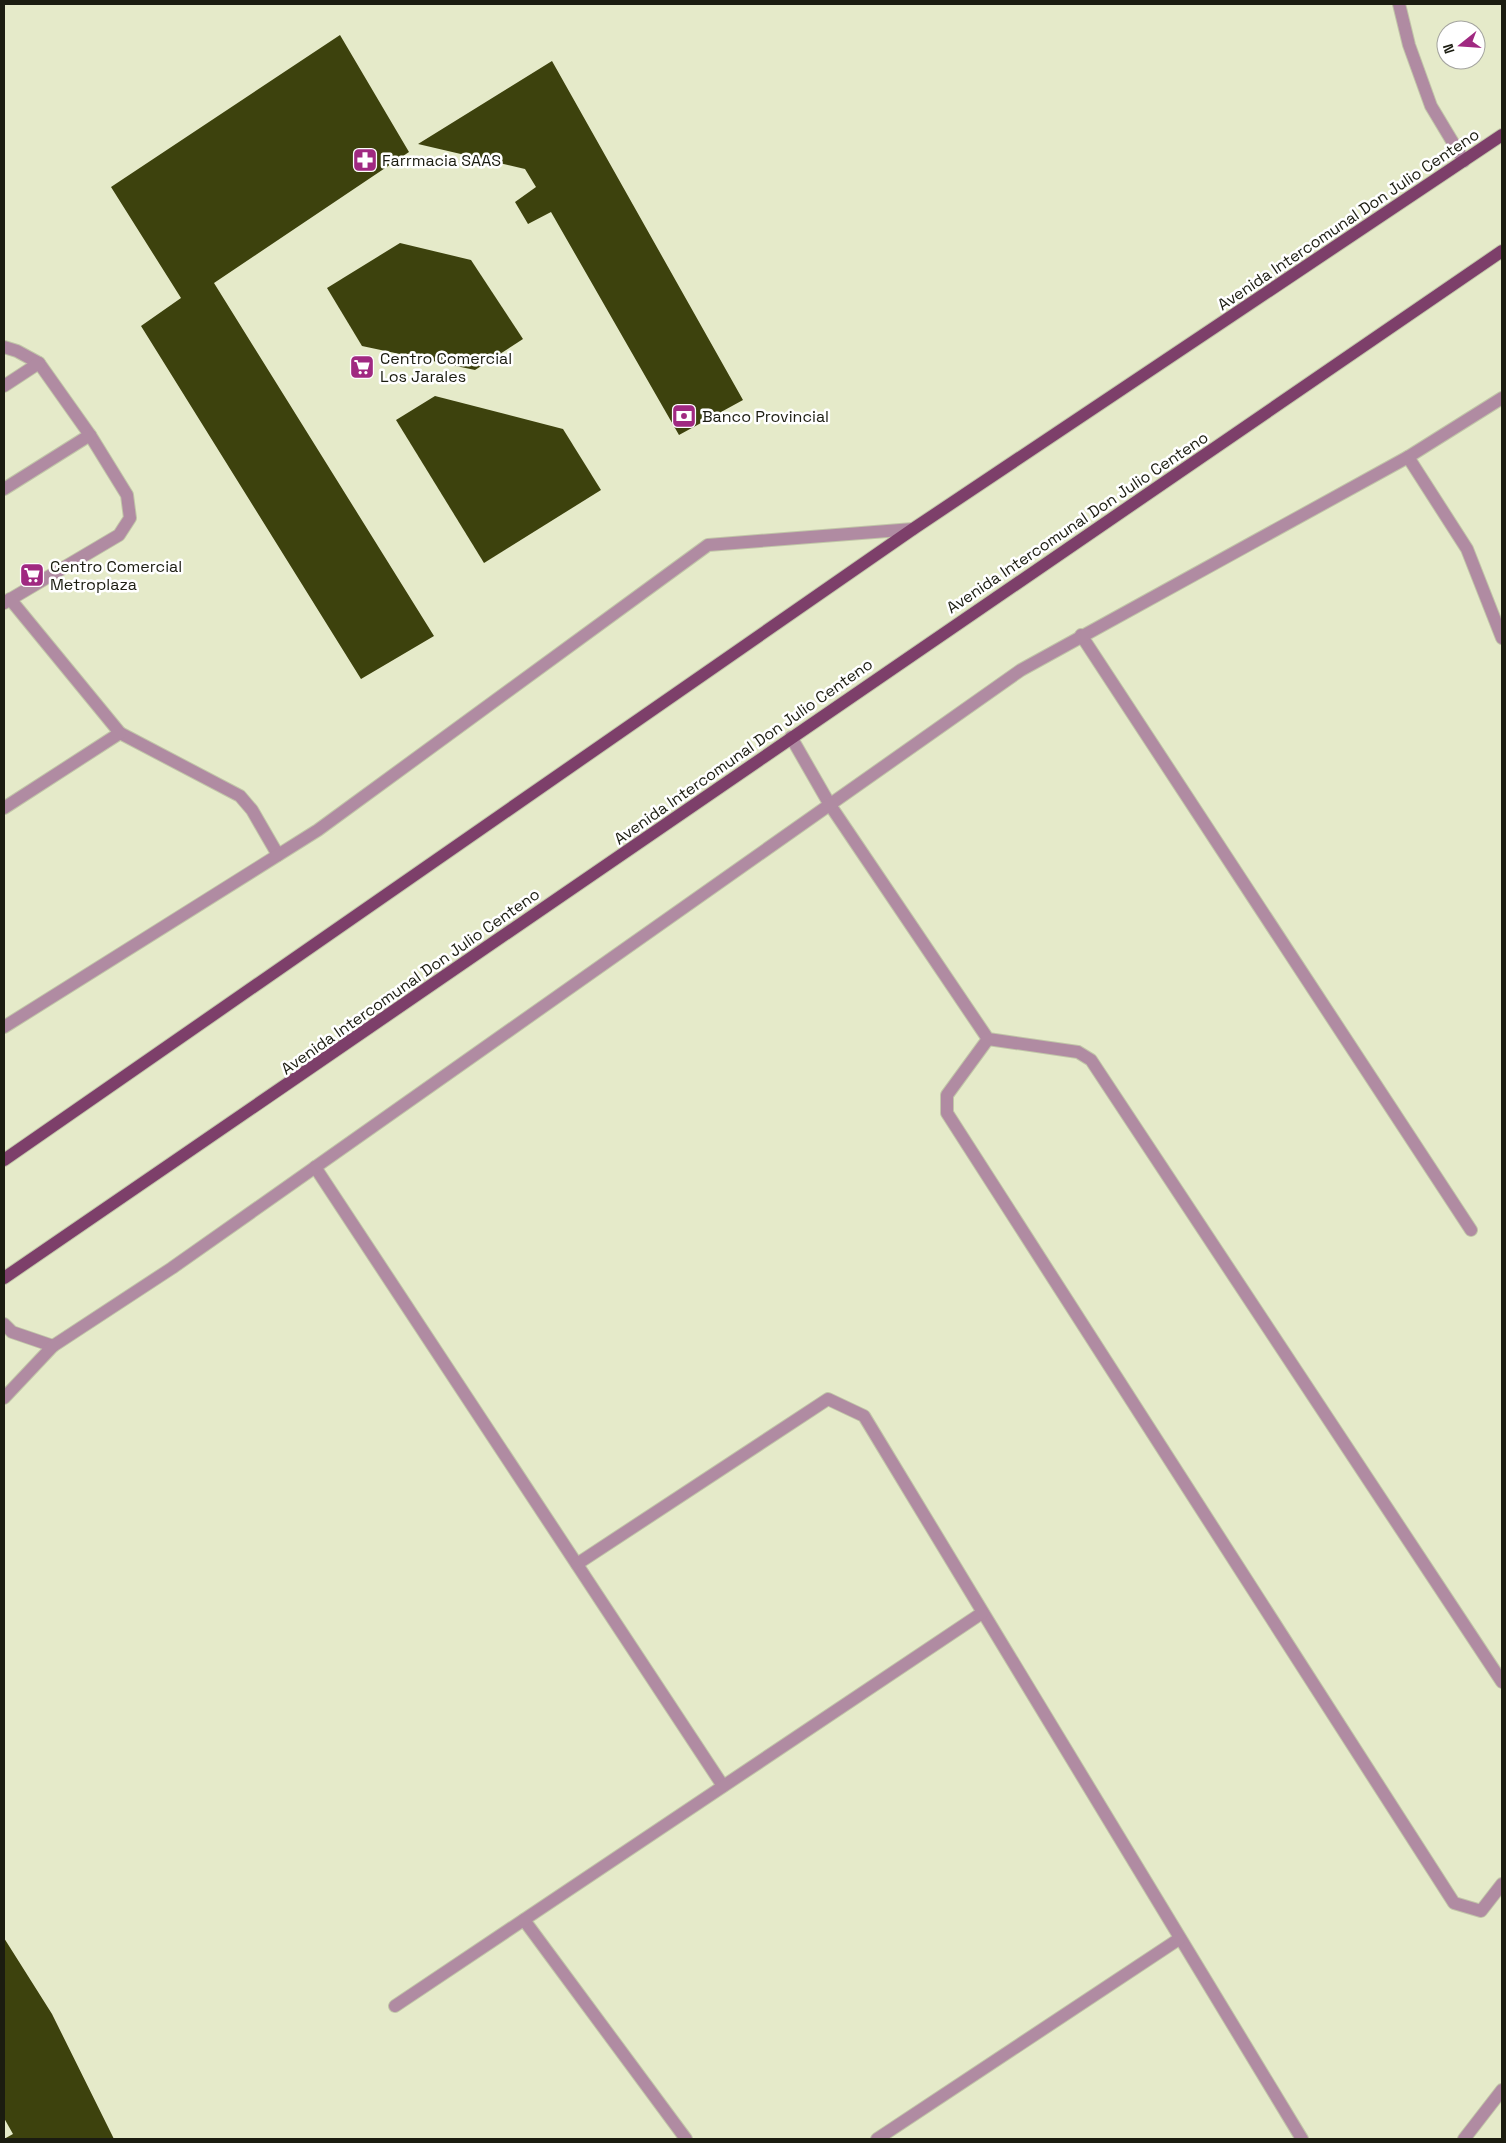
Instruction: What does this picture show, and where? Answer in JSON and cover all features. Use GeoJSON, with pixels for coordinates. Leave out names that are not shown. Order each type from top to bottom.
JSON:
{"type":"FeatureCollection","features":[{"type":"Feature","properties":{"kind":"main road","name":"Avenida Intercomunal Don Julio Centeno"},"geometry":{"type":"LineString","coordinates":[[4,1160],[913,530],[1502,135]]}},
{"type":"Feature","properties":{"kind":"main road","name":"Avenida Intercomunal Don Julio Centeno"},"geometry":{"type":"LineString","coordinates":[[4,1278],[287,1086],[791,737],[1502,251]]}},
{"type":"Feature","properties":{"kind":"street"},"geometry":{"type":"LineString","coordinates":[[1399,4],[1409,45],[1431,106],[1464,161]]}},
{"type":"Feature","properties":{"kind":"street"},"geometry":{"type":"LineString","coordinates":[[4,347],[17,351],[39,363],[90,435],[127,495],[130,518],[119,535],[7,601],[120,733],[240,796],[252,810],[278,855]]}},
{"type":"Feature","properties":{"kind":"street"},"geometry":{"type":"LineString","coordinates":[[4,386],[39,363]]}},
{"type":"Feature","properties":{"kind":"street"},"geometry":{"type":"LineString","coordinates":[[4,1398],[53,1346],[172,1268],[1021,670],[1081,635],[1408,457],[1502,398]]}},
{"type":"Feature","properties":{"kind":"street"},"geometry":{"type":"LineString","coordinates":[[4,489],[90,435]]}},
{"type":"Feature","properties":{"kind":"street"},"geometry":{"type":"LineString","coordinates":[[1408,457],[1467,549],[1502,638]]}},
{"type":"Feature","properties":{"kind":"street","name":"Avenida Intercomunal Don Julio Centeno"},"geometry":{"type":"LineString","coordinates":[[4,1027],[326,824],[708,546],[913,530]]}},
{"type":"Feature","properties":{"kind":"street"},"geometry":{"type":"LineString","coordinates":[[1081,635],[1471,1230]]}},
{"type":"Feature","properties":{"kind":"street"},"geometry":{"type":"LineString","coordinates":[[4,808],[120,733]]}},
{"type":"Feature","properties":{"kind":"street"},"geometry":{"type":"LineString","coordinates":[[791,737],[830,805],[988,1039],[1078,1052],[1091,1060],[1502,1682]]}},
{"type":"Feature","properties":{"kind":"street"},"geometry":{"type":"LineString","coordinates":[[988,1039],[947,1095],[947,1113],[1454,1902],[1481,1911],[1502,1884]]}},
{"type":"Feature","properties":{"kind":"street"},"geometry":{"type":"LineString","coordinates":[[315,1167],[723,1786]]}},
{"type":"Feature","properties":{"kind":"street"},"geometry":{"type":"LineString","coordinates":[[4,1324],[12,1332],[53,1346]]}},
{"type":"Feature","properties":{"kind":"street"},"geometry":{"type":"LineString","coordinates":[[577,1564],[828,1399],[864,1416],[1179,1939],[1302,2139]]}},
{"type":"Feature","properties":{"kind":"street"},"geometry":{"type":"LineString","coordinates":[[395,2006],[982,1613]]}},
{"type":"Feature","properties":{"kind":"street"},"geometry":{"type":"LineString","coordinates":[[524,1920],[686,2139]]}},
{"type":"Feature","properties":{"kind":"street"},"geometry":{"type":"LineString","coordinates":[[877,2139],[1179,1939]]}},
{"type":"Feature","properties":{"kind":"street"},"geometry":{"type":"LineString","coordinates":[[1464,2139],[1502,2090]]}},
{"type":"Feature","properties":{"kind":"building"},"geometry":{"type":"Polygon","coordinates":[[[340,35],[409,152],[214,283],[434,636],[361,679],[141,326],[181,298],[111,187],[340,35]]]}},
{"type":"Feature","properties":{"kind":"building"},"geometry":{"type":"Polygon","coordinates":[[[552,61],[743,400],[679,435],[551,212],[528,224],[515,202],[536,187],[525,169],[418,144],[552,61]]]}},
{"type":"Feature","properties":{"kind":"building"},"geometry":{"type":"Polygon","coordinates":[[[400,243],[471,260],[523,339],[475,370],[362,346],[327,288],[400,243]]]}},
{"type":"Feature","properties":{"kind":"building"},"geometry":{"type":"Polygon","coordinates":[[[435,396],[563,429],[601,490],[484,563],[396,420],[435,396]]]}},
{"type":"Feature","properties":{"kind":"building"},"geometry":{"type":"Polygon","coordinates":[[[4,1938],[52,2014],[114,2139],[4,2139],[13,2134],[4,2118],[4,1938]]]}},
{"type":"Feature","properties":{"kind":"place","name":"Farrmacia SAAS"},"geometry":{"type":"Point","coordinates":[365,160]}},
{"type":"Feature","properties":{"kind":"place","name":"Centro Comercial Los Jarales"},"geometry":{"type":"Point","coordinates":[362,367]}},
{"type":"Feature","properties":{"kind":"place","name":"Banco Provincial"},"geometry":{"type":"Point","coordinates":[684,416]}},
{"type":"Feature","properties":{"kind":"place","name":"Centro Comercial Metroplaza"},"geometry":{"type":"Point","coordinates":[32,575]}}]}
